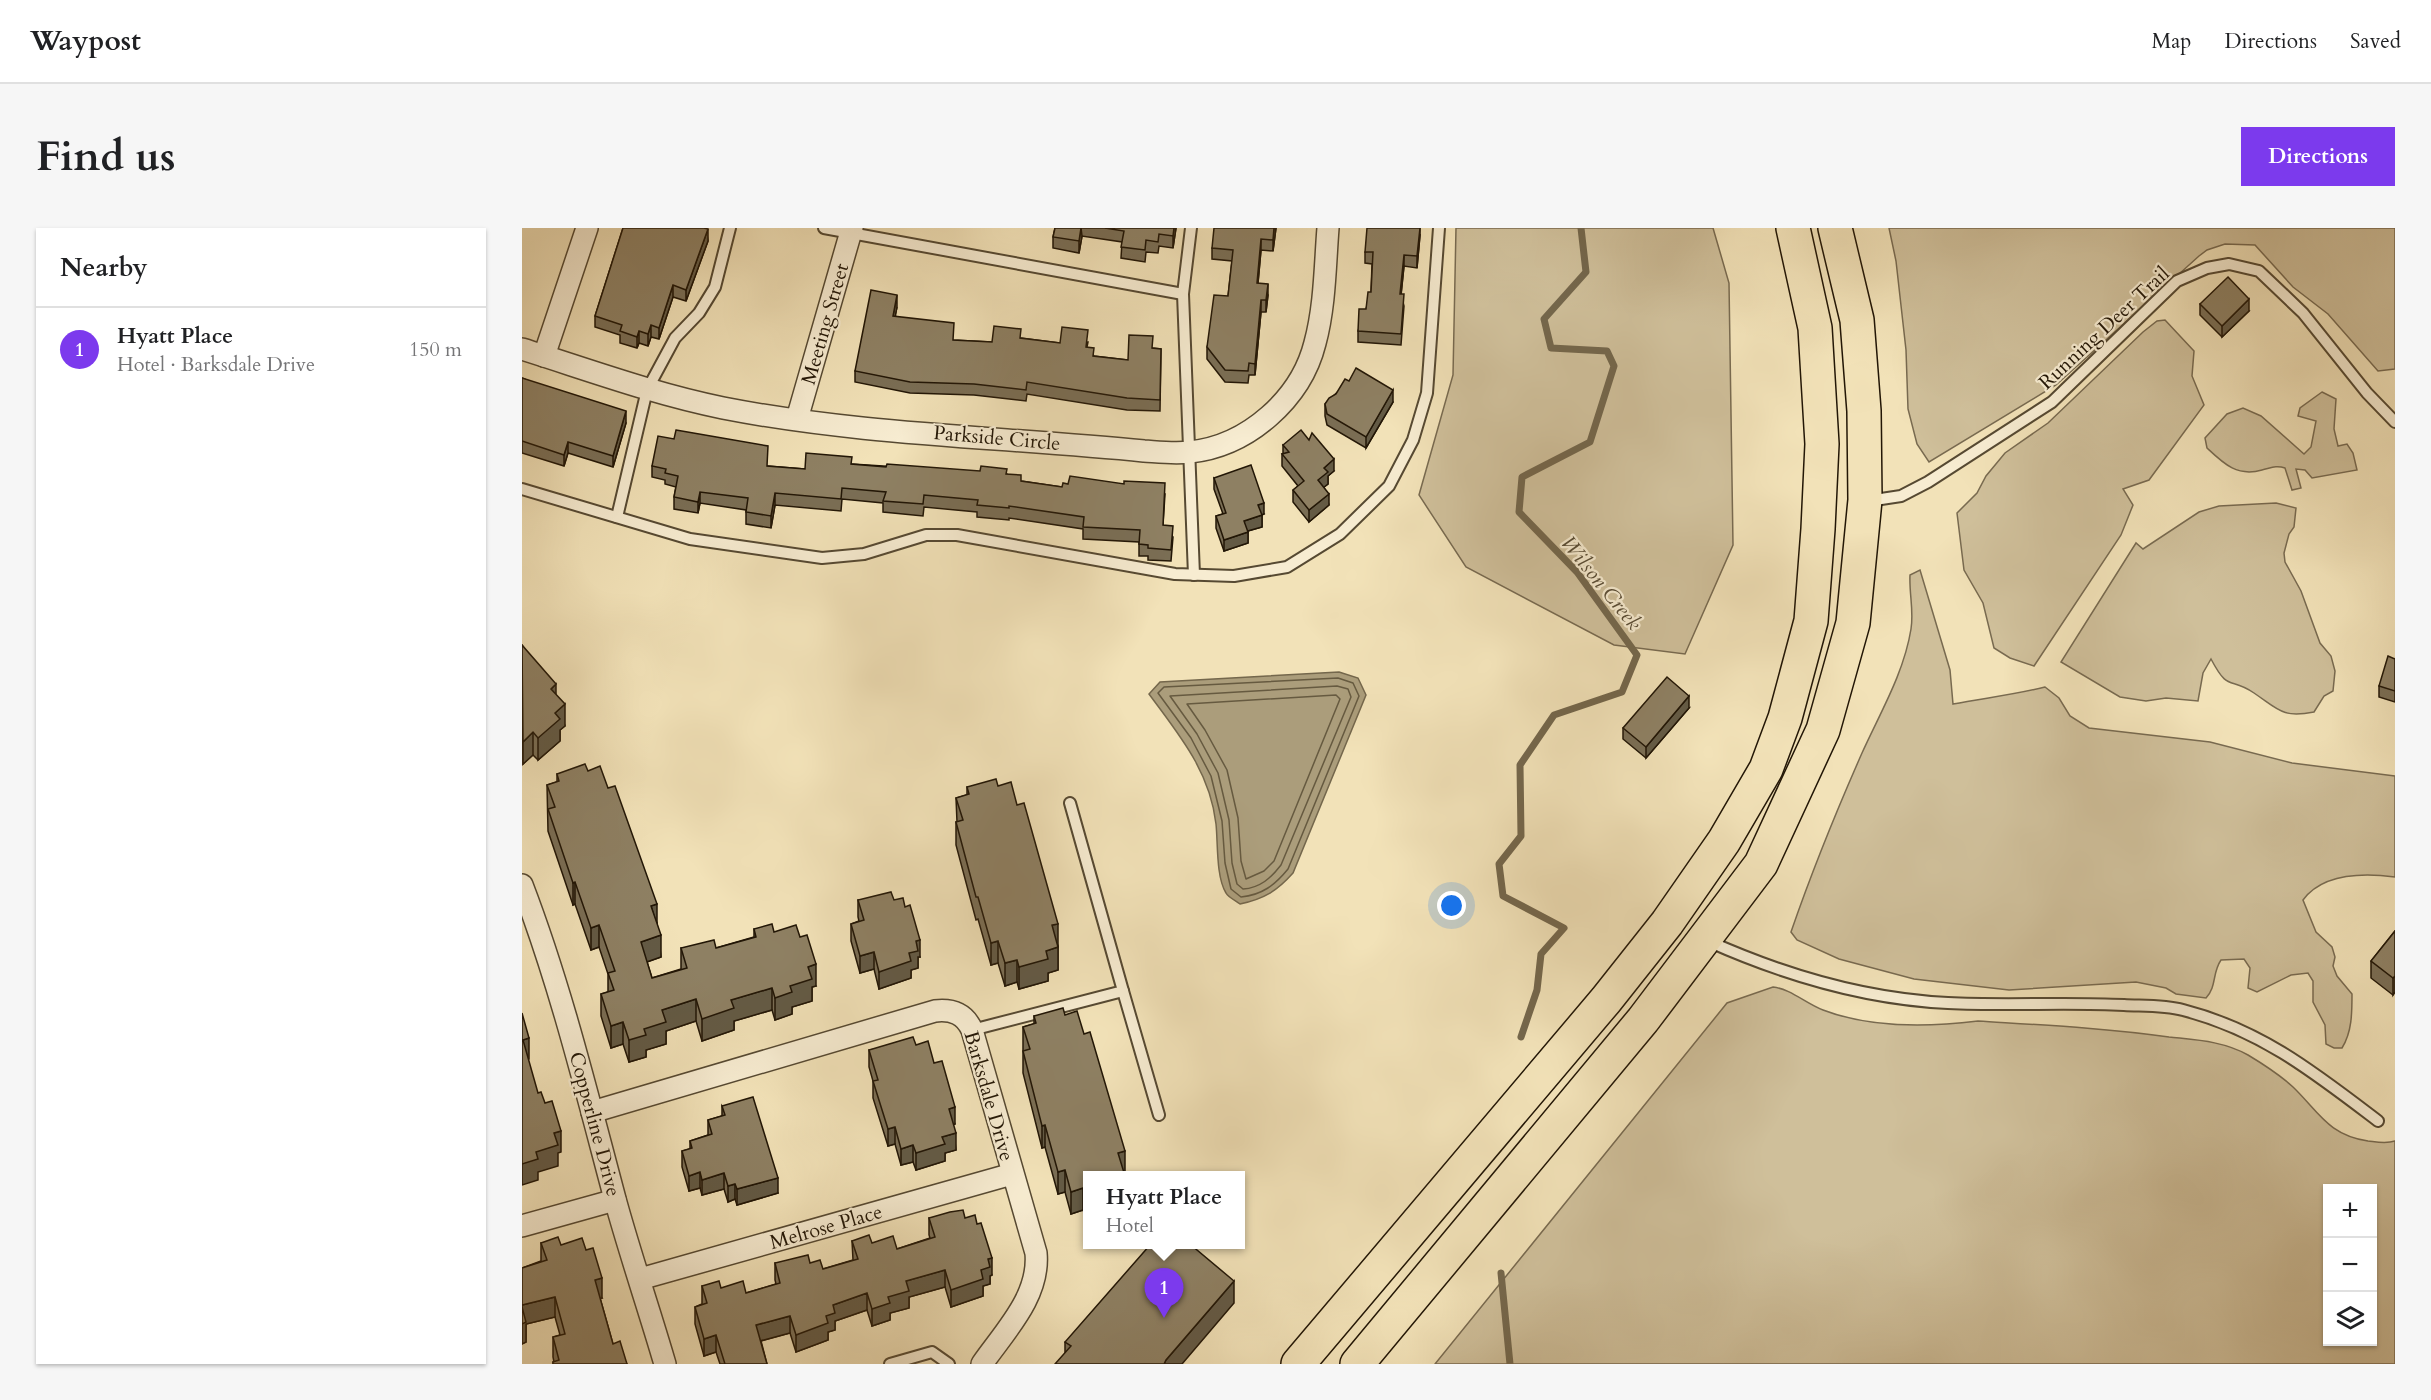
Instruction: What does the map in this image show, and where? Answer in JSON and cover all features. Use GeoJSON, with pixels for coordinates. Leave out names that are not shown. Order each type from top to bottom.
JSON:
{"type":"FeatureCollection","features":[{"type":"Feature","properties":{"kind":"highway"},"geometry":{"type":"LineString","coordinates":[[1298,1364],[1633,966],[1724,842],[1766,769],[1785,718],[1811,621],[1818,529],[1822,444],[1815,328],[1793,228]]}},
{"type":"Feature","properties":{"kind":"highway"},"geometry":{"type":"LineString","coordinates":[[1357,1364],[1643,1020],[1761,864],[1823,730],[1853,623],[1865,500],[1864,411],[1857,320],[1835,228]]}},
{"type":"Feature","properties":{"kind":"street"},"geometry":{"type":"LineString","coordinates":[[544,356],[587,228]]}},
{"type":"Feature","properties":{"kind":"street","name":"Parkside Circle"},"geometry":{"type":"LineString","coordinates":[[522,349],[647,390],[723,408],[857,427],[1144,451],[1190,452],[1217,446],[1267,419],[1286,398],[1303,372],[1315,344],[1328,228]]}},
{"type":"Feature","properties":{"kind":"street","name":"Meeting Street"},"geometry":{"type":"LineString","coordinates":[[797,419],[851,231]]}},
{"type":"Feature","properties":{"kind":"street","name":"Copperline Drive"},"geometry":{"type":"LineString","coordinates":[[522,885],[536,922],[592,1112],[615,1200],[665,1364]]}},
{"type":"Feature","properties":{"kind":"street","name":"Barksdale Drive"},"geometry":{"type":"LineString","coordinates":[[592,1112],[935,1011],[950,1011],[962,1016],[972,1030],[1036,1253],[1038,1268],[1029,1294],[982,1364]]}},
{"type":"Feature","properties":{"kind":"street","name":"Melrose Place"},"geometry":{"type":"LineString","coordinates":[[640,1279],[1012,1174]]}},
{"type":"Feature","properties":{"kind":"street"},"geometry":{"type":"LineString","coordinates":[[522,1226],[615,1200]]}},
{"type":"Feature","properties":{"kind":"lane"},"geometry":{"type":"LineString","coordinates":[[617,517],[647,390],[675,338],[699,313],[715,287],[730,228]]}},
{"type":"Feature","properties":{"kind":"lane"},"geometry":{"type":"LineString","coordinates":[[824,228],[851,231],[1183,294]]}},
{"type":"Feature","properties":{"kind":"lane"},"geometry":{"type":"LineString","coordinates":[[1191,228],[1183,294],[1194,575]]}},
{"type":"Feature","properties":{"kind":"lane"},"geometry":{"type":"LineString","coordinates":[[522,489],[690,540],[822,558],[864,554],[926,535],[957,535],[1175,574],[1234,576],[1287,567],[1340,534],[1389,486],[1413,440],[1427,393],[1440,228]]}},
{"type":"Feature","properties":{"kind":"lane","name":"Running Deer Trail"},"geometry":{"type":"LineString","coordinates":[[1865,500],[1878,501],[1900,496],[1947,470],[2052,402],[2177,281],[2207,268],[2229,264],[2259,271],[2303,313],[2367,393],[2395,422]]}},
{"type":"Feature","properties":{"kind":"lane"},"geometry":{"type":"LineString","coordinates":[[1070,803],[1159,1115]]}},
{"type":"Feature","properties":{"kind":"lane"},"geometry":{"type":"LineString","coordinates":[[1705,940],[1761,965],[1831,986],[1888,997],[1946,1003],[2075,1002],[2181,1010],[2242,1029],[2305,1066],[2378,1121]]}},
{"type":"Feature","properties":{"kind":"lane"},"geometry":{"type":"LineString","coordinates":[[972,1030],[1123,990]]}},
{"type":"Feature","properties":{"kind":"lane"},"geometry":{"type":"LineString","coordinates":[[890,1364],[932,1353],[949,1364]]}},
{"type":"Feature","properties":{"kind":"shaded area"},"geometry":{"type":"Polygon","coordinates":[[[1456,228],[1713,228],[1729,283],[1733,545],[1685,654],[1614,645],[1466,567],[1419,495],[1453,375],[1456,228]]]}},
{"type":"Feature","properties":{"kind":"shaded area"},"geometry":{"type":"Polygon","coordinates":[[[1889,228],[2395,228],[2395,369],[2378,371],[2328,314],[2293,287],[2255,245],[2225,244],[2207,250],[2199,256],[2056,385],[1929,462],[1917,444],[1908,409],[1906,350],[1896,261],[1889,228]]]}},
{"type":"Feature","properties":{"kind":"shaded area"},"geometry":{"type":"Polygon","coordinates":[[[2165,320],[2194,351],[2192,376],[2204,405],[2149,480],[2123,489],[2133,505],[2121,535],[2034,666],[2010,658],[1994,648],[1983,603],[1964,570],[1957,513],[1977,493],[1986,476],[2005,453],[2048,423],[2143,332],[2157,321],[2165,320]]]}},
{"type":"Feature","properties":{"kind":"shaded area"},"geometry":{"type":"Polygon","coordinates":[[[2322,392],[2336,399],[2334,429],[2338,446],[2347,444],[2353,453],[2357,470],[2312,478],[2305,470],[2296,469],[2301,488],[2292,490],[2285,468],[2276,467],[2245,472],[2225,464],[2207,448],[2205,438],[2227,414],[2243,408],[2261,416],[2304,454],[2311,447],[2316,421],[2298,416],[2300,408],[2322,392]]]}},
{"type":"Feature","properties":{"kind":"shaded area"},"geometry":{"type":"Polygon","coordinates":[[[2276,503],[2296,508],[2294,527],[2289,534],[2284,553],[2285,562],[2301,591],[2320,643],[2331,656],[2335,671],[2333,691],[2324,696],[2314,712],[2295,714],[2281,711],[2246,688],[2226,680],[2211,659],[2203,673],[2198,701],[2166,698],[2146,701],[2120,697],[2061,662],[2136,543],[2143,549],[2199,512],[2219,506],[2276,503]]]}},
{"type":"Feature","properties":{"kind":"shaded area"},"geometry":{"type":"Polygon","coordinates":[[[1920,570],[1950,670],[1953,704],[2045,687],[2059,698],[2070,716],[2089,728],[2210,742],[2292,763],[2395,776],[2395,877],[2358,875],[2333,880],[2321,884],[2303,900],[2316,932],[2332,947],[2335,957],[2333,966],[2337,976],[2352,994],[2350,1029],[2342,1048],[2334,1048],[2326,1044],[2325,1025],[2313,1002],[2313,981],[2308,973],[2291,975],[2257,992],[2248,988],[2250,968],[2244,959],[2221,960],[2216,970],[2212,989],[2206,998],[2176,994],[2166,988],[2136,982],[2009,990],[1914,979],[1839,959],[1797,940],[1791,932],[1816,864],[1852,775],[1903,661],[1912,622],[1910,575],[1920,570]]]}},
{"type":"Feature","properties":{"kind":"shaded area"},"geometry":{"type":"Polygon","coordinates":[[[1773,987],[1786,990],[1823,1010],[1841,1016],[1880,1023],[1920,1025],[1978,1021],[2098,1029],[2209,1042],[2239,1050],[2271,1070],[2302,1096],[2325,1121],[2343,1134],[2368,1141],[2385,1143],[2395,1141],[2395,1364],[1435,1364],[1727,1003],[1773,987]]]}},
{"type":"Feature","properties":{"kind":"water"},"geometry":{"type":"Polygon","coordinates":[[[1339,672],[1358,678],[1366,695],[1293,873],[1270,893],[1240,904],[1227,894],[1220,878],[1213,805],[1200,770],[1182,739],[1149,694],[1160,682],[1339,672]]]}},
{"type":"Feature","properties":{"kind":"building"},"geometry":{"type":"Polygon","coordinates":[[[623,228],[708,229],[686,290],[673,285],[659,328],[651,325],[648,334],[639,331],[637,337],[620,331],[622,325],[595,316],[623,228]]]}},
{"type":"Feature","properties":{"kind":"building"},"geometry":{"type":"Polygon","coordinates":[[[1055,228],[1081,228],[1079,241],[1053,237],[1055,228]]]}},
{"type":"Feature","properties":{"kind":"building"},"geometry":{"type":"Polygon","coordinates":[[[1105,228],[1174,228],[1173,236],[1159,234],[1158,242],[1146,240],[1145,250],[1121,247],[1124,231],[1105,228]]]}},
{"type":"Feature","properties":{"kind":"building"},"geometry":{"type":"Polygon","coordinates":[[[1214,228],[1274,228],[1273,240],[1261,239],[1257,283],[1268,284],[1266,300],[1261,300],[1255,364],[1249,363],[1248,371],[1225,370],[1207,347],[1214,295],[1228,296],[1233,250],[1212,248],[1214,228]]]}},
{"type":"Feature","properties":{"kind":"building"},"geometry":{"type":"Polygon","coordinates":[[[1367,228],[1420,228],[1417,256],[1404,255],[1400,294],[1404,294],[1401,334],[1358,331],[1359,309],[1366,309],[1368,292],[1371,292],[1373,252],[1365,252],[1367,228]]]}},
{"type":"Feature","properties":{"kind":"building"},"geometry":{"type":"Polygon","coordinates":[[[2228,277],[2249,299],[2222,326],[2200,304],[2228,277]]]}},
{"type":"Feature","properties":{"kind":"building"},"geometry":{"type":"Polygon","coordinates":[[[871,290],[897,295],[893,316],[954,323],[953,340],[992,342],[994,326],[1021,329],[1020,338],[1060,343],[1062,327],[1088,330],[1086,347],[1094,348],[1093,356],[1128,360],[1129,335],[1153,336],[1152,348],[1161,349],[1160,400],[1127,398],[1027,382],[1026,390],[974,384],[910,382],[855,371],[871,290]]]}},
{"type":"Feature","properties":{"kind":"building"},"geometry":{"type":"Polygon","coordinates":[[[1356,368],[1393,390],[1366,437],[1327,414],[1325,404],[1336,394],[1345,379],[1349,381],[1356,368]]]}},
{"type":"Feature","properties":{"kind":"building"},"geometry":{"type":"Polygon","coordinates":[[[522,378],[626,411],[613,456],[568,442],[564,455],[522,441],[522,378]]]}},
{"type":"Feature","properties":{"kind":"building"},"geometry":{"type":"Polygon","coordinates":[[[676,430],[768,446],[767,466],[805,469],[806,453],[852,457],[851,464],[886,467],[887,464],[980,471],[981,466],[1007,469],[1006,474],[1021,475],[1021,481],[1062,487],[1063,483],[1068,484],[1070,476],[1124,484],[1124,481],[1165,483],[1163,525],[1173,526],[1171,550],[1148,548],[1148,545],[1139,544],[1140,530],[1083,527],[1084,517],[1009,506],[1009,508],[977,505],[978,500],[924,495],[923,504],[883,501],[886,492],[842,488],[841,499],[775,493],[771,516],[746,512],[748,498],[700,492],[698,502],[674,497],[678,476],[665,473],[666,469],[652,466],[658,436],[674,439],[676,430]]]}},
{"type":"Feature","properties":{"kind":"building"},"geometry":{"type":"Polygon","coordinates":[[[1301,430],[1309,440],[1312,433],[1334,459],[1324,468],[1328,472],[1318,480],[1329,494],[1309,510],[1293,490],[1304,481],[1282,454],[1289,452],[1283,445],[1301,430]]]}},
{"type":"Feature","properties":{"kind":"building"},"geometry":{"type":"Polygon","coordinates":[[[1251,465],[1264,503],[1258,505],[1262,515],[1244,521],[1248,532],[1224,540],[1216,516],[1226,513],[1214,478],[1251,465]]]}},
{"type":"Feature","properties":{"kind":"building"},"geometry":{"type":"Polygon","coordinates":[[[522,645],[556,684],[551,689],[565,704],[555,713],[560,719],[538,738],[533,732],[523,742],[522,645]]]}},
{"type":"Feature","properties":{"kind":"building"},"geometry":{"type":"Polygon","coordinates":[[[2388,656],[2395,659],[2395,691],[2379,686],[2388,656]]]}},
{"type":"Feature","properties":{"kind":"building"},"geometry":{"type":"Polygon","coordinates":[[[1667,677],[1689,696],[1646,747],[1623,728],[1667,677]]]}},
{"type":"Feature","properties":{"kind":"building"},"geometry":{"type":"Polygon","coordinates":[[[585,764],[588,771],[600,766],[608,788],[615,786],[657,904],[651,906],[661,935],[641,942],[652,978],[687,968],[681,948],[714,940],[716,948],[756,937],[754,929],[772,924],[774,932],[796,925],[800,937],[807,935],[816,964],[808,967],[812,979],[790,986],[792,992],[775,998],[772,988],[731,1000],[734,1008],[702,1019],[696,999],[662,1010],[666,1022],[644,1029],[646,1035],[629,1040],[623,1022],[611,1026],[601,994],[614,990],[608,973],[615,971],[599,925],[591,928],[548,809],[555,807],[547,785],[559,781],[557,774],[585,764]]]}},
{"type":"Feature","properties":{"kind":"building"},"geometry":{"type":"Polygon","coordinates":[[[996,779],[998,786],[1011,782],[1017,805],[1024,803],[1058,924],[1052,925],[1058,947],[1046,951],[1048,959],[1019,967],[1017,960],[1005,963],[998,941],[991,943],[956,822],[963,820],[956,798],[969,794],[967,787],[996,779]]]}},
{"type":"Feature","properties":{"kind":"building"},"geometry":{"type":"Polygon","coordinates":[[[891,892],[894,900],[903,898],[905,907],[910,905],[920,940],[916,941],[918,951],[909,953],[911,961],[879,972],[874,952],[860,956],[851,924],[864,920],[858,900],[891,892]]]}},
{"type":"Feature","properties":{"kind":"building"},"geometry":{"type":"Polygon","coordinates":[[[2395,931],[2395,976],[2393,978],[2371,961],[2395,931]]]}},
{"type":"Feature","properties":{"kind":"building"},"geometry":{"type":"Polygon","coordinates":[[[1063,1008],[1065,1015],[1077,1011],[1084,1034],[1090,1032],[1125,1151],[1118,1153],[1123,1171],[1083,1171],[1083,1188],[1071,1192],[1065,1170],[1058,1172],[1045,1125],[1042,1126],[1023,1051],[1030,1049],[1023,1027],[1036,1023],[1034,1016],[1063,1008]]]}},
{"type":"Feature","properties":{"kind":"building"},"geometry":{"type":"Polygon","coordinates":[[[522,1013],[529,1038],[523,1040],[538,1093],[541,1092],[545,1103],[552,1101],[561,1131],[554,1133],[558,1145],[536,1152],[538,1159],[522,1164],[522,1013]]]}},
{"type":"Feature","properties":{"kind":"building"},"geometry":{"type":"Polygon","coordinates":[[[913,1037],[916,1045],[928,1041],[934,1063],[942,1061],[955,1107],[949,1109],[956,1133],[942,1137],[945,1144],[916,1153],[913,1145],[901,1149],[895,1127],[888,1129],[873,1081],[878,1080],[869,1050],[913,1037]]]}},
{"type":"Feature","properties":{"kind":"building"},"geometry":{"type":"Polygon","coordinates":[[[753,1097],[778,1178],[737,1189],[735,1184],[728,1186],[724,1173],[702,1180],[700,1172],[689,1176],[682,1151],[692,1148],[690,1141],[712,1134],[708,1120],[725,1115],[722,1106],[753,1097]]]}},
{"type":"Feature","properties":{"kind":"building"},"geometry":{"type":"Polygon","coordinates":[[[963,1210],[965,1218],[975,1215],[977,1224],[981,1223],[992,1258],[988,1259],[990,1267],[981,1270],[983,1279],[951,1290],[945,1270],[906,1281],[909,1291],[888,1297],[890,1303],[872,1309],[867,1293],[833,1305],[835,1313],[826,1316],[828,1323],[796,1335],[790,1316],[756,1325],[767,1364],[725,1364],[716,1335],[704,1339],[695,1307],[707,1303],[702,1286],[719,1281],[721,1288],[743,1281],[746,1293],[780,1283],[775,1263],[808,1255],[810,1263],[820,1260],[823,1269],[858,1259],[852,1241],[869,1235],[872,1243],[893,1236],[897,1249],[935,1237],[929,1218],[963,1210]]]}},
{"type":"Feature","properties":{"kind":"building"},"geometry":{"type":"Polygon","coordinates":[[[558,1237],[561,1245],[582,1238],[586,1250],[593,1248],[602,1278],[595,1280],[613,1344],[620,1341],[627,1364],[553,1364],[559,1360],[553,1337],[565,1334],[555,1297],[522,1305],[522,1268],[547,1260],[541,1243],[558,1237]]]}},
{"type":"Feature","properties":{"kind":"building"},"geometry":{"type":"Polygon","coordinates":[[[1146,1249],[1196,1249],[1234,1281],[1164,1364],[1055,1364],[1071,1346],[1065,1342],[1146,1249]]]}},
{"type":"Feature","properties":{"kind":"building"},"geometry":{"type":"Polygon","coordinates":[[[522,1307],[526,1322],[522,1324],[522,1307]]]}},
{"type":"Feature","properties":{"kind":"waterway","name":"Wilson Creek"},"geometry":{"type":"LineString","coordinates":[[1521,1037],[1537,990],[1541,954],[1564,928],[1503,896],[1499,864],[1521,836],[1520,765],[1554,715],[1622,692],[1637,655],[1577,572],[1519,512],[1522,477],[1590,442],[1614,366],[1607,351],[1551,348],[1544,319],[1586,272],[1581,228]]}},
{"type":"Feature","properties":{"kind":"waterway","name":"Wilson Creek"},"geometry":{"type":"LineString","coordinates":[[1501,1273],[1510,1364]]}},
{"type":"Feature","properties":{"kind":"place","name":"Hyatt Place"},"geometry":{"type":"Point","coordinates":[1164,1318]}}]}
